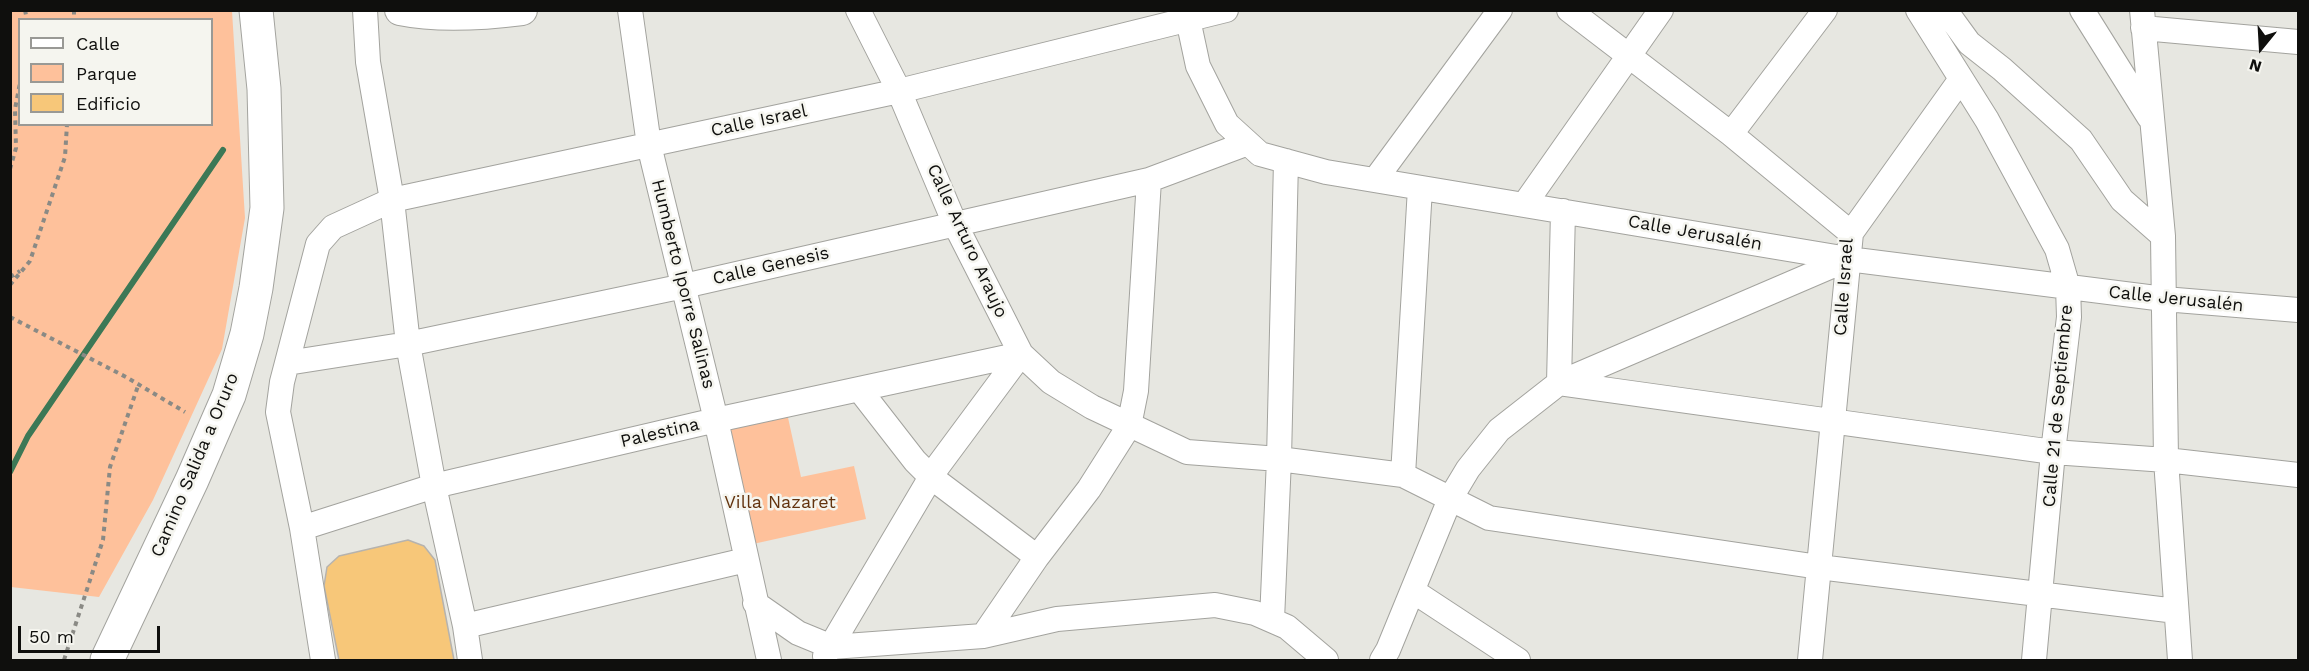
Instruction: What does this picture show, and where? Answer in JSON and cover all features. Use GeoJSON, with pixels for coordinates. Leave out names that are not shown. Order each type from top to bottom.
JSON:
{"type":"FeatureCollection","features":[{"type":"Feature","properties":{"kind":"highway","name":"Camino Salida a Oruro"},"geometry":{"type":"LineString","coordinates":[[107,660],[202,459],[229,395],[247,334],[267,208],[264,89],[256,10]]}},
{"type":"Feature","properties":{"kind":"main road"},"geometry":{"type":"LineString","coordinates":[[408,12],[487,14],[522,10]]}},
{"type":"Feature","properties":{"kind":"street"},"geometry":{"type":"LineString","coordinates":[[365,10],[368,62],[392,200],[408,344],[434,486],[465,626],[470,660]]}},
{"type":"Feature","properties":{"kind":"street","name":"Humberto Iporre Salinas"},"geometry":{"type":"LineString","coordinates":[[630,10],[649,145],[716,420],[768,660]]}},
{"type":"Feature","properties":{"kind":"street","name":"Calle Arturo Araujo"},"geometry":{"type":"LineString","coordinates":[[858,10],[899,91],[955,224],[1021,354],[1051,382],[1092,407],[1187,452],[1280,459],[1403,475]]}},
{"type":"Feature","properties":{"kind":"street","name":"Calle Israel"},"geometry":{"type":"LineString","coordinates":[[323,660],[302,528],[278,412],[282,382],[318,244],[333,227],[392,200],[899,91],[1187,15],[1227,10]]}},
{"type":"Feature","properties":{"kind":"street"},"geometry":{"type":"LineString","coordinates":[[1375,180],[1500,10]]}},
{"type":"Feature","properties":{"kind":"street","name":"Calle Israel"},"geometry":{"type":"LineString","coordinates":[[1569,10],[1731,134],[1851,233],[1810,660]]}},
{"type":"Feature","properties":{"kind":"street"},"geometry":{"type":"LineString","coordinates":[[1524,205],[1661,10]]}},
{"type":"Feature","properties":{"kind":"street"},"geometry":{"type":"LineString","coordinates":[[1731,134],[1825,10]]}},
{"type":"Feature","properties":{"kind":"street","name":"Calle 21 de Septiembre"},"geometry":{"type":"LineString","coordinates":[[1918,10],[1987,120],[2057,249],[2068,287],[2069,317],[2053,452],[2034,660]]}},
{"type":"Feature","properties":{"kind":"street"},"geometry":{"type":"LineString","coordinates":[[1945,10],[1969,43],[2002,69],[2081,140],[2122,200],[2163,236]]}},
{"type":"Feature","properties":{"kind":"street"},"geometry":{"type":"LineString","coordinates":[[2082,10],[2152,121]]}},
{"type":"Feature","properties":{"kind":"street","name":"Calle Jerusalén"},"geometry":{"type":"LineString","coordinates":[[1187,15],[1198,66],[1227,124],[1260,154],[1326,172],[1848,259],[2164,299],[2298,310]]}},
{"type":"Feature","properties":{"kind":"street"},"geometry":{"type":"LineString","coordinates":[[2180,660],[2166,460],[2163,236],[2143,19],[2298,42]]}},
{"type":"Feature","properties":{"kind":"street"},"geometry":{"type":"LineString","coordinates":[[1851,233],[1961,79]]}},
{"type":"Feature","properties":{"kind":"street","name":"Calle Genesis"},"geometry":{"type":"LineString","coordinates":[[287,363],[408,344],[684,286],[1149,180],[1248,143]]}},
{"type":"Feature","properties":{"kind":"street"},"geometry":{"type":"LineString","coordinates":[[1272,620],[1280,459],[1286,161]]}},
{"type":"Feature","properties":{"kind":"street"},"geometry":{"type":"LineString","coordinates":[[983,636],[1037,557],[1089,489],[1129,426],[1136,391],[1149,180]]}},
{"type":"Feature","properties":{"kind":"street"},"geometry":{"type":"LineString","coordinates":[[1420,188],[1403,475],[1489,518],[1819,567],[2042,592],[2176,610]]}},
{"type":"Feature","properties":{"kind":"street"},"geometry":{"type":"LineString","coordinates":[[1559,383],[1563,211]]}},
{"type":"Feature","properties":{"kind":"street"},"geometry":{"type":"LineString","coordinates":[[1382,660],[1450,500],[1467,469],[1499,430],[1559,383],[1848,259]]}},
{"type":"Feature","properties":{"kind":"street"},"geometry":{"type":"LineString","coordinates":[[826,654],[931,477],[1021,354]]}},
{"type":"Feature","properties":{"kind":"street","name":"Palestina"},"geometry":{"type":"LineString","coordinates":[[302,528],[434,486],[716,420],[1021,354]]}},
{"type":"Feature","properties":{"kind":"street"},"geometry":{"type":"LineString","coordinates":[[1559,383],[2053,452],[2166,460],[2298,475]]}},
{"type":"Feature","properties":{"kind":"street"},"geometry":{"type":"LineString","coordinates":[[860,389],[915,461],[931,477],[1037,557]]}},
{"type":"Feature","properties":{"kind":"street"},"geometry":{"type":"LineString","coordinates":[[465,626],[746,560]]}},
{"type":"Feature","properties":{"kind":"street"},"geometry":{"type":"LineString","coordinates":[[1413,591],[1518,660]]}},
{"type":"Feature","properties":{"kind":"street"},"geometry":{"type":"LineString","coordinates":[[755,603],[826,654],[983,636],[1057,620],[1215,605],[1255,613],[1287,627],[1326,660]]}},
{"type":"Feature","properties":{"kind":"path"},"geometry":{"type":"LineString","coordinates":[[10,169],[16,148],[15,109],[18,93]]}},
{"type":"Feature","properties":{"kind":"path"},"geometry":{"type":"LineString","coordinates":[[10,285],[30,261],[65,157],[67,126]]}},
{"type":"Feature","properties":{"kind":"path"},"geometry":{"type":"LineString","coordinates":[[10,277],[24,269]]}},
{"type":"Feature","properties":{"kind":"path"},"geometry":{"type":"LineString","coordinates":[[10,317],[126,377],[185,412]]}},
{"type":"Feature","properties":{"kind":"path"},"geometry":{"type":"LineString","coordinates":[[64,660],[103,540],[110,467],[138,386]]}},
{"type":"Feature","properties":{"kind":"green space"},"geometry":{"type":"Polygon","coordinates":[[[11,10],[232,11],[245,218],[222,349],[153,500],[99,597],[11,587],[11,10]]]}},
{"type":"Feature","properties":{"kind":"green space","name":"Villa Nazaret"},"geometry":{"type":"Polygon","coordinates":[[[787,413],[801,477],[854,466],[866,519],[753,544],[727,426],[787,413]]]}},
{"type":"Feature","properties":{"kind":"building"},"geometry":{"type":"Polygon","coordinates":[[[408,540],[424,546],[435,560],[454,660],[339,660],[324,586],[327,567],[339,556],[408,540]]]}},
{"type":"Feature","properties":{"kind":"waterway"},"geometry":{"type":"LineString","coordinates":[[10,472],[28,436],[223,150]]}}]}
